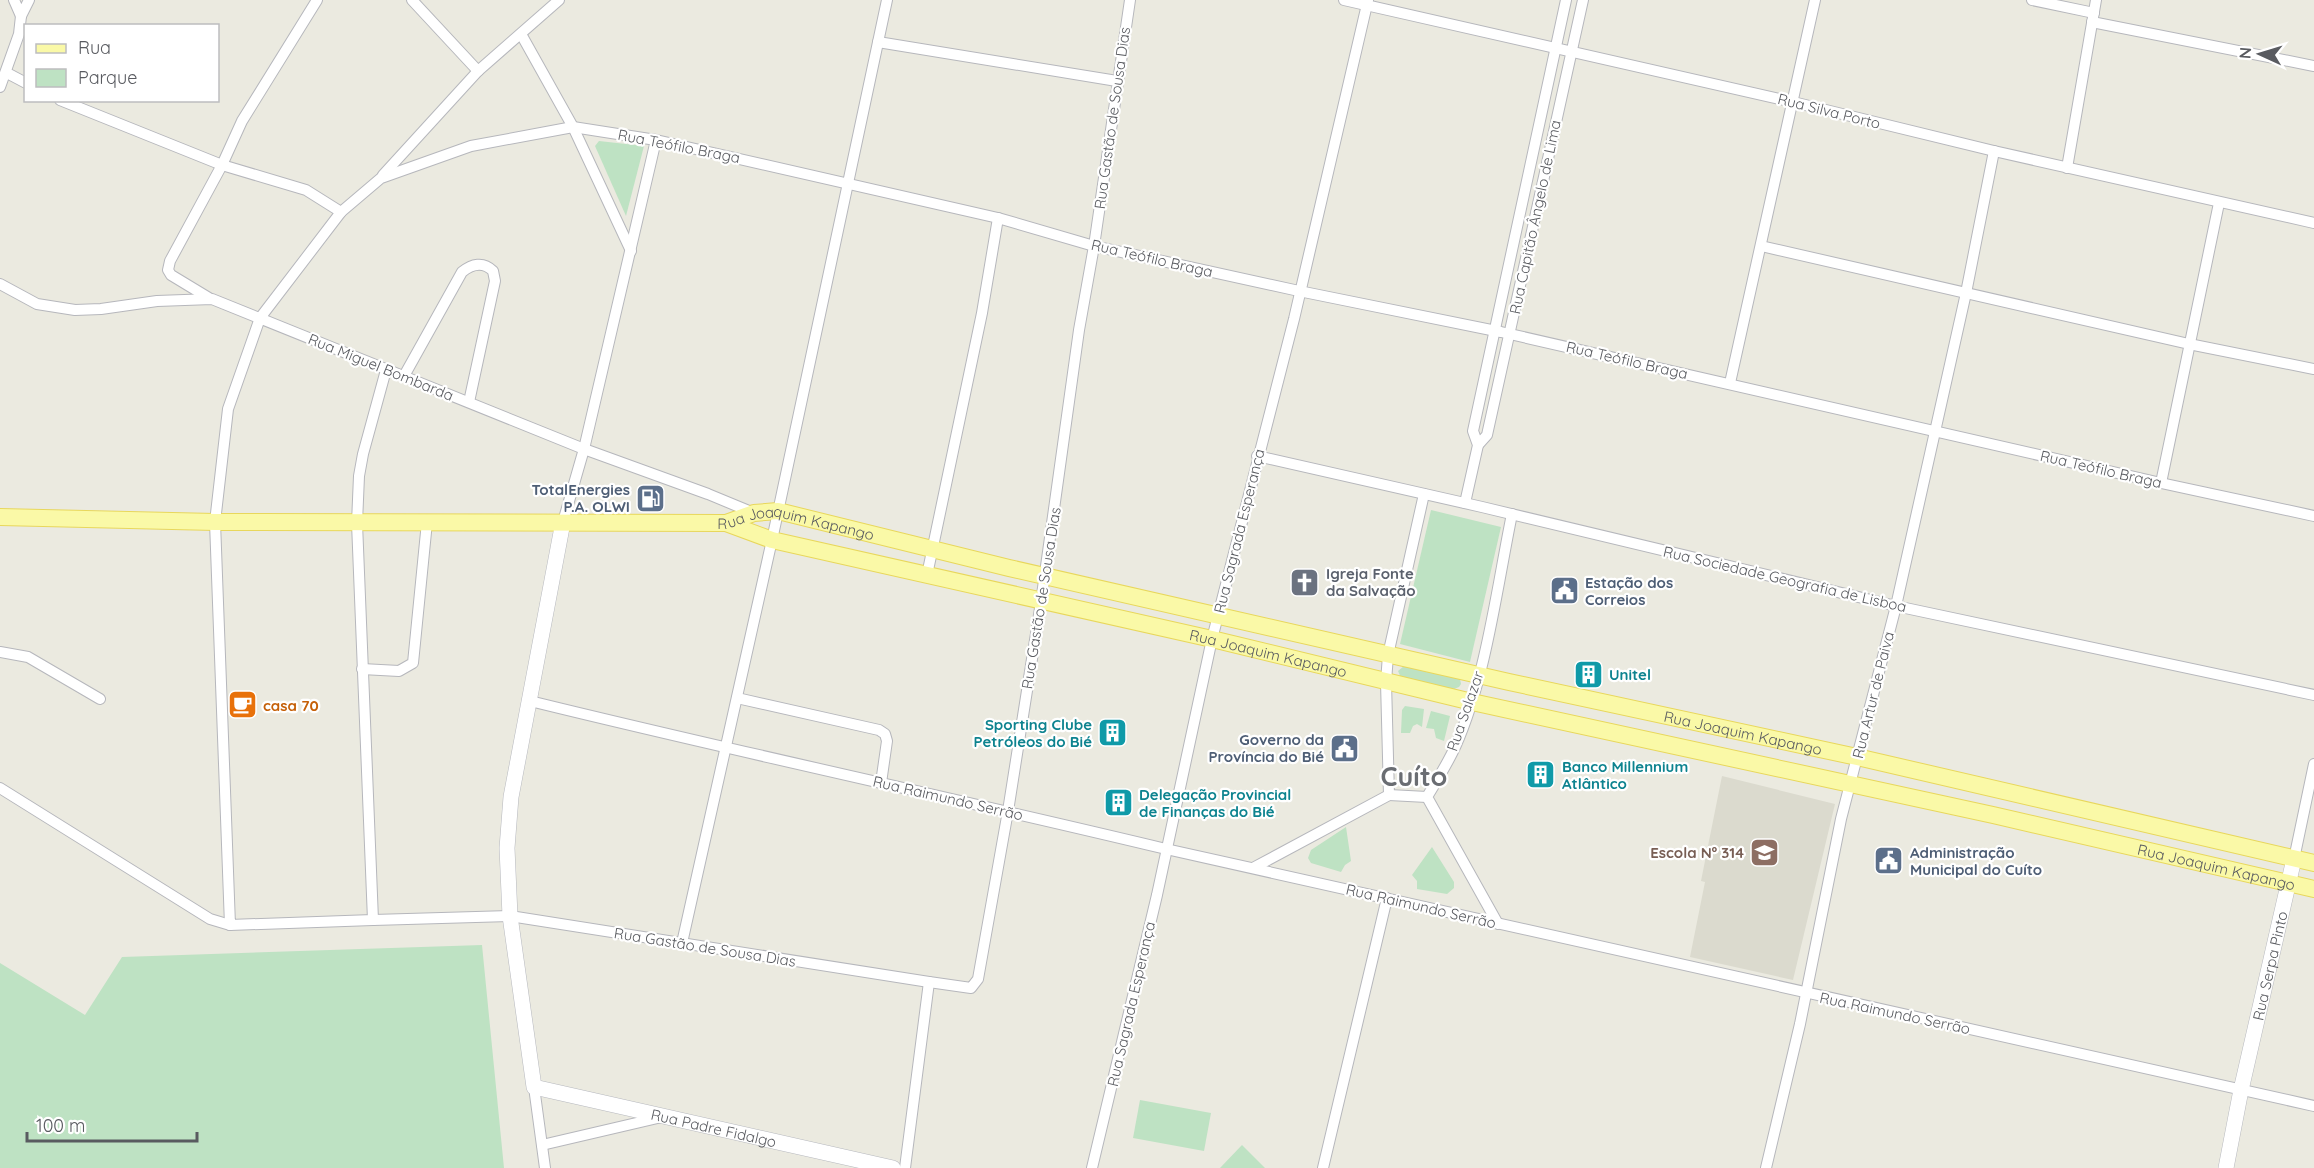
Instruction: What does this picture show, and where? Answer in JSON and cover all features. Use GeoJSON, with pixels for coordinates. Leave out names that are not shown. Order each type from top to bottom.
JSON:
{"type":"FeatureCollection","features":[{"type":"Feature","properties":{"kind":"main road","name":"Rua Joaquim Kapango"},"geometry":{"type":"LineString","coordinates":[[726,523],[754,513],[778,511],[1146,600],[1857,757],[2314,863]]}},
{"type":"Feature","properties":{"kind":"main road"},"geometry":{"type":"LineString","coordinates":[[0,517],[215,522],[726,523]]}},
{"type":"Feature","properties":{"kind":"main road","name":"Rua Joaquim Kapango"},"geometry":{"type":"LineString","coordinates":[[726,523],[772,540],[1212,639],[1472,702],[1657,741],[1850,786],[1994,815],[2314,889]]}},
{"type":"Feature","properties":{"kind":"main road"},"geometry":{"type":"LineString","coordinates":[[1107,616],[1115,592]]}},
{"type":"Feature","properties":{"kind":"main road"},"geometry":{"type":"LineString","coordinates":[[1140,623],[1146,600]]}},
{"type":"Feature","properties":{"kind":"main road"},"geometry":{"type":"LineString","coordinates":[[1657,741],[1664,714]]}},
{"type":"Feature","properties":{"kind":"main road"},"geometry":{"type":"LineString","coordinates":[[1994,815],[2001,790]]}},
{"type":"Feature","properties":{"kind":"main road"},"geometry":{"type":"LineString","coordinates":[[2138,849],[2144,824]]}},
{"type":"Feature","properties":{"kind":"street"},"geometry":{"type":"LineString","coordinates":[[14,0],[21,16]]}},
{"type":"Feature","properties":{"kind":"street"},"geometry":{"type":"LineString","coordinates":[[0,87],[7,73],[19,34],[21,16],[29,0]]}},
{"type":"Feature","properties":{"kind":"street"},"geometry":{"type":"LineString","coordinates":[[212,299],[178,281],[171,275],[168,266],[222,165],[242,121],[317,0]]}},
{"type":"Feature","properties":{"kind":"street"},"geometry":{"type":"LineString","coordinates":[[412,0],[478,71]]}},
{"type":"Feature","properties":{"kind":"street"},"geometry":{"type":"LineString","coordinates":[[381,178],[478,71],[559,0]]}},
{"type":"Feature","properties":{"kind":"street"},"geometry":{"type":"LineString","coordinates":[[682,943],[772,540],[887,0]]}},
{"type":"Feature","properties":{"kind":"street","name":"Rua Gastão de Sousa Dias"},"geometry":{"type":"LineString","coordinates":[[230,925],[510,916],[970,988],[978,979],[1008,811],[1045,576],[1079,330],[1095,246],[1130,0]]}},
{"type":"Feature","properties":{"kind":"street","name":"Rua Silva Porto"},"geometry":{"type":"LineString","coordinates":[[1344,0],[1368,3],[2314,224]]}},
{"type":"Feature","properties":{"kind":"street","name":"Rua Capitão Ângelo de Lima"},"geometry":{"type":"LineString","coordinates":[[1566,0],[1473,431],[1478,445],[1487,435],[1583,0]]}},
{"type":"Feature","properties":{"kind":"street"},"geometry":{"type":"LineString","coordinates":[[1730,383],[1815,0]]}},
{"type":"Feature","properties":{"kind":"street"},"geometry":{"type":"LineString","coordinates":[[2032,0],[2093,18],[2314,66]]}},
{"type":"Feature","properties":{"kind":"street"},"geometry":{"type":"LineString","coordinates":[[2067,168],[2096,0]]}},
{"type":"Feature","properties":{"kind":"street","name":"Rua Sagrada Esperança"},"geometry":{"type":"LineString","coordinates":[[1092,1168],[1157,895],[1212,639],[1257,456],[1294,319],[1368,3]]}},
{"type":"Feature","properties":{"kind":"street"},"geometry":{"type":"LineString","coordinates":[[520,34],[573,127],[631,251]]}},
{"type":"Feature","properties":{"kind":"street"},"geometry":{"type":"LineString","coordinates":[[878,42],[1117,81]]}},
{"type":"Feature","properties":{"kind":"street"},"geometry":{"type":"LineString","coordinates":[[7,73],[24,82]]}},
{"type":"Feature","properties":{"kind":"street"},"geometry":{"type":"LineString","coordinates":[[65,102],[222,165],[306,190],[341,212]]}},
{"type":"Feature","properties":{"kind":"street","name":"Rua Teófilo Braga"},"geometry":{"type":"LineString","coordinates":[[230,925],[215,522],[228,409],[260,318],[341,212],[381,178],[471,146],[573,127],[656,140],[998,218],[1095,246],[1299,291],[1509,333],[2314,516]]}},
{"type":"Feature","properties":{"kind":"street"},"geometry":{"type":"LineString","coordinates":[[1538,130],[1553,134]]}},
{"type":"Feature","properties":{"kind":"street"},"geometry":{"type":"LineString","coordinates":[[545,1168],[510,916],[507,848],[511,797],[563,522],[584,449],[656,140]]}},
{"type":"Feature","properties":{"kind":"street","name":"Rua Artur de Paiva"},"geometry":{"type":"LineString","coordinates":[[1767,1168],[1850,786],[1896,606],[1933,431],[1966,293],[1994,151]]}},
{"type":"Feature","properties":{"kind":"street"},"geometry":{"type":"LineString","coordinates":[[2161,483],[2219,203]]}},
{"type":"Feature","properties":{"kind":"street"},"geometry":{"type":"LineString","coordinates":[[1520,213],[1535,216]]}},
{"type":"Feature","properties":{"kind":"street"},"geometry":{"type":"LineString","coordinates":[[927,575],[982,313],[998,218]]}},
{"type":"Feature","properties":{"kind":"street"},"geometry":{"type":"LineString","coordinates":[[1761,246],[2189,344],[2314,369]]}},
{"type":"Feature","properties":{"kind":"street"},"geometry":{"type":"LineString","coordinates":[[1509,261],[1524,264]]}},
{"type":"Feature","properties":{"kind":"street"},"geometry":{"type":"LineString","coordinates":[[404,376],[462,272],[476,264],[484,265],[493,271],[495,281],[469,402]]}},
{"type":"Feature","properties":{"kind":"street","name":"Rua Miguel Bombarda"},"geometry":{"type":"LineString","coordinates":[[0,284],[37,304],[75,310],[101,309],[157,300],[212,299],[584,449],[754,513]]}},
{"type":"Feature","properties":{"kind":"street"},"geometry":{"type":"LineString","coordinates":[[373,920],[357,523],[359,476],[363,454],[386,370]]}},
{"type":"Feature","properties":{"kind":"street"},"geometry":{"type":"LineString","coordinates":[[1465,503],[1478,445]]}},
{"type":"Feature","properties":{"kind":"street","name":"Rua Sociedade Geografia de Lisboa"},"geometry":{"type":"LineString","coordinates":[[1257,456],[1512,514],[1896,606],[2314,695]]}},
{"type":"Feature","properties":{"kind":"street"},"geometry":{"type":"LineString","coordinates":[[1389,795],[1386,682],[1388,655],[1424,494]]}},
{"type":"Feature","properties":{"kind":"street","name":"Rua Salazar"},"geometry":{"type":"LineString","coordinates":[[1427,797],[1456,745],[1472,702],[1512,514]]}},
{"type":"Feature","properties":{"kind":"street"},"geometry":{"type":"LineString","coordinates":[[362,669],[399,671],[413,663],[428,522]]}},
{"type":"Feature","properties":{"kind":"street"},"geometry":{"type":"LineString","coordinates":[[0,652],[28,657],[100,699]]}},
{"type":"Feature","properties":{"kind":"street"},"geometry":{"type":"LineString","coordinates":[[737,698],[879,730],[885,734],[887,741],[881,783]]}},
{"type":"Feature","properties":{"kind":"street","name":"Rua Raimundo Serrão"},"geometry":{"type":"LineString","coordinates":[[530,701],[725,749],[2314,1106]]}},
{"type":"Feature","properties":{"kind":"street","name":"Rua Serpa Pinto"},"geometry":{"type":"LineString","coordinates":[[2226,1168],[2241,1090],[2314,764]]}},
{"type":"Feature","properties":{"kind":"street"},"geometry":{"type":"LineString","coordinates":[[0,788],[210,919],[230,925]]}},
{"type":"Feature","properties":{"kind":"street"},"geometry":{"type":"LineString","coordinates":[[1253,868],[1389,795],[1427,797],[1498,924]]}},
{"type":"Feature","properties":{"kind":"street"},"geometry":{"type":"LineString","coordinates":[[1323,1168],[1387,898]]}},
{"type":"Feature","properties":{"kind":"street"},"geometry":{"type":"LineString","coordinates":[[905,1168],[929,982]]}},
{"type":"Feature","properties":{"kind":"street","name":"Rua Padre Fidalgo"},"geometry":{"type":"LineString","coordinates":[[534,1087],[893,1168]]}},
{"type":"Feature","properties":{"kind":"street"},"geometry":{"type":"LineString","coordinates":[[542,1145],[665,1116]]}},
{"type":"Feature","properties":{"kind":"shaded area","name":"Escola Nº 314"},"geometry":{"type":"Polygon","coordinates":[[[1722,776],[1835,804],[1793,980],[1690,957],[1705,882],[1701,881],[1722,776]]]}},
{"type":"Feature","properties":{"kind":"green space"},"geometry":{"type":"Polygon","coordinates":[[[599,141],[644,146],[626,216],[595,146],[599,141]]]}},
{"type":"Feature","properties":{"kind":"green space"},"geometry":{"type":"Polygon","coordinates":[[[1431,510],[1501,527],[1470,662],[1400,644],[1431,510]]]}},
{"type":"Feature","properties":{"kind":"green space"},"geometry":{"type":"Polygon","coordinates":[[[1404,666],[1460,679],[1461,684],[1454,689],[1401,678],[1398,671],[1404,666]]]}},
{"type":"Feature","properties":{"kind":"green space"},"geometry":{"type":"Polygon","coordinates":[[[1405,706],[1424,709],[1422,727],[1417,724],[1413,726],[1410,733],[1401,733],[1402,710],[1405,706]]]}},
{"type":"Feature","properties":{"kind":"green space"},"geometry":{"type":"Polygon","coordinates":[[[1431,711],[1450,716],[1444,741],[1436,738],[1434,729],[1426,728],[1431,711]]]}},
{"type":"Feature","properties":{"kind":"green space"},"geometry":{"type":"Polygon","coordinates":[[[1346,827],[1351,861],[1341,872],[1311,863],[1308,858],[1311,850],[1346,827]]]}},
{"type":"Feature","properties":{"kind":"green space"},"geometry":{"type":"Polygon","coordinates":[[[1432,847],[1454,882],[1454,888],[1447,894],[1417,889],[1417,881],[1412,875],[1432,847]]]}},
{"type":"Feature","properties":{"kind":"green space"},"geometry":{"type":"Polygon","coordinates":[[[482,945],[504,1168],[0,1168],[0,963],[85,1015],[122,957],[482,945]]]}},
{"type":"Feature","properties":{"kind":"green space"},"geometry":{"type":"Polygon","coordinates":[[[1140,1100],[1211,1113],[1204,1151],[1133,1138],[1140,1100]]]}},
{"type":"Feature","properties":{"kind":"green space"},"geometry":{"type":"Polygon","coordinates":[[[1242,1145],[1265,1168],[1220,1168],[1242,1145]]]}},
{"type":"Feature","properties":{"kind":"place","name":"TotalEnergies P.A. OLWI"},"geometry":{"type":"Point","coordinates":[651,498]}},
{"type":"Feature","properties":{"kind":"place","name":"Igreja Fonte da Salvação"},"geometry":{"type":"Point","coordinates":[1305,582]}},
{"type":"Feature","properties":{"kind":"place","name":"Estação dos Correios"},"geometry":{"type":"Point","coordinates":[1564,591]}},
{"type":"Feature","properties":{"kind":"place","name":"Unitel"},"geometry":{"type":"Point","coordinates":[1588,674]}},
{"type":"Feature","properties":{"kind":"place","name":"casa 70"},"geometry":{"type":"Point","coordinates":[242,705]}},
{"type":"Feature","properties":{"kind":"place","name":"Sporting Clube Petróleos do Bié"},"geometry":{"type":"Point","coordinates":[1113,733]}},
{"type":"Feature","properties":{"kind":"place","name":"Governo da Província do Bié"},"geometry":{"type":"Point","coordinates":[1345,748]}},
{"type":"Feature","properties":{"kind":"place","name":"Banco Millennium Atlântico"},"geometry":{"type":"Point","coordinates":[1541,775]}},
{"type":"Feature","properties":{"kind":"place","name":"Delegação Provincial de Finanças do Bié"},"geometry":{"type":"Point","coordinates":[1118,803]}},
{"type":"Feature","properties":{"kind":"place","name":"Escola Nº 314"},"geometry":{"type":"Point","coordinates":[1765,852]}},
{"type":"Feature","properties":{"kind":"place","name":"Administração Municipal do Cuíto"},"geometry":{"type":"Point","coordinates":[1889,861]}},
{"type":"Feature","properties":{"kind":"district","name":"Cuíto"},"geometry":{"type":"Point","coordinates":[1414,776]}}]}
